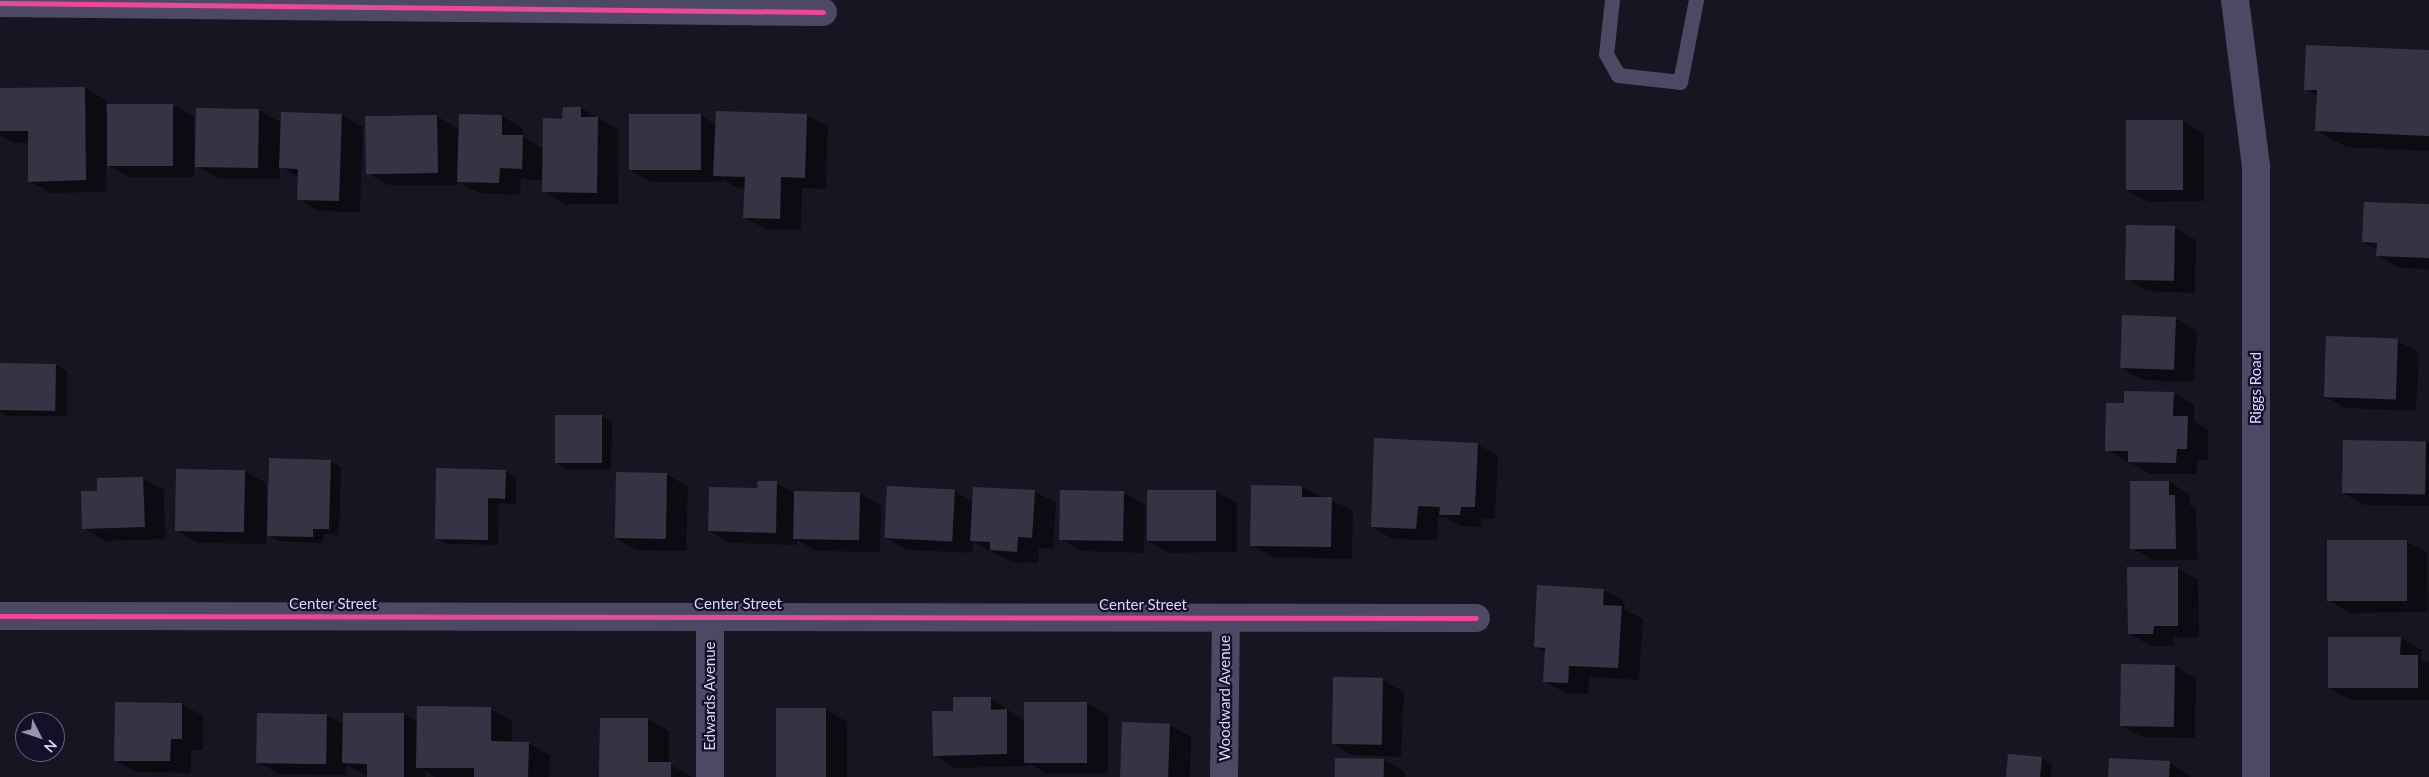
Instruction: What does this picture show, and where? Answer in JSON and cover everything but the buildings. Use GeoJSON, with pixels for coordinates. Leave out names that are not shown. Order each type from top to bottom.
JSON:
{"type":"FeatureCollection","features":[{"type":"Feature","properties":{"kind":"street","name":"Riggs Road"},"geometry":{"type":"LineString","coordinates":[[2235,0],[2256,167],[2256,777]]}},
{"type":"Feature","properties":{"kind":"street"},"geometry":{"type":"LineString","coordinates":[[0,3],[823,12]]}},
{"type":"Feature","properties":{"kind":"street","name":"Center Street"},"geometry":{"type":"LineString","coordinates":[[0,616],[1476,618]]}},
{"type":"Feature","properties":{"kind":"street","name":"Edwards Avenue"},"geometry":{"type":"LineString","coordinates":[[710,616],[710,777]]}},
{"type":"Feature","properties":{"kind":"street","name":"Woodward Avenue"},"geometry":{"type":"LineString","coordinates":[[1224,777],[1226,618]]}},
{"type":"Feature","properties":{"kind":"lane"},"geometry":{"type":"LineString","coordinates":[[1612,0],[1606,54],[1618,74],[1680,82],[1696,0]]}},
{"type":"Feature","properties":{"kind":"cycle path"},"geometry":{"type":"LineString","coordinates":[[0,3],[823,12]]}},
{"type":"Feature","properties":{"kind":"cycle path"},"geometry":{"type":"LineString","coordinates":[[0,616],[1476,618]]}}]}
